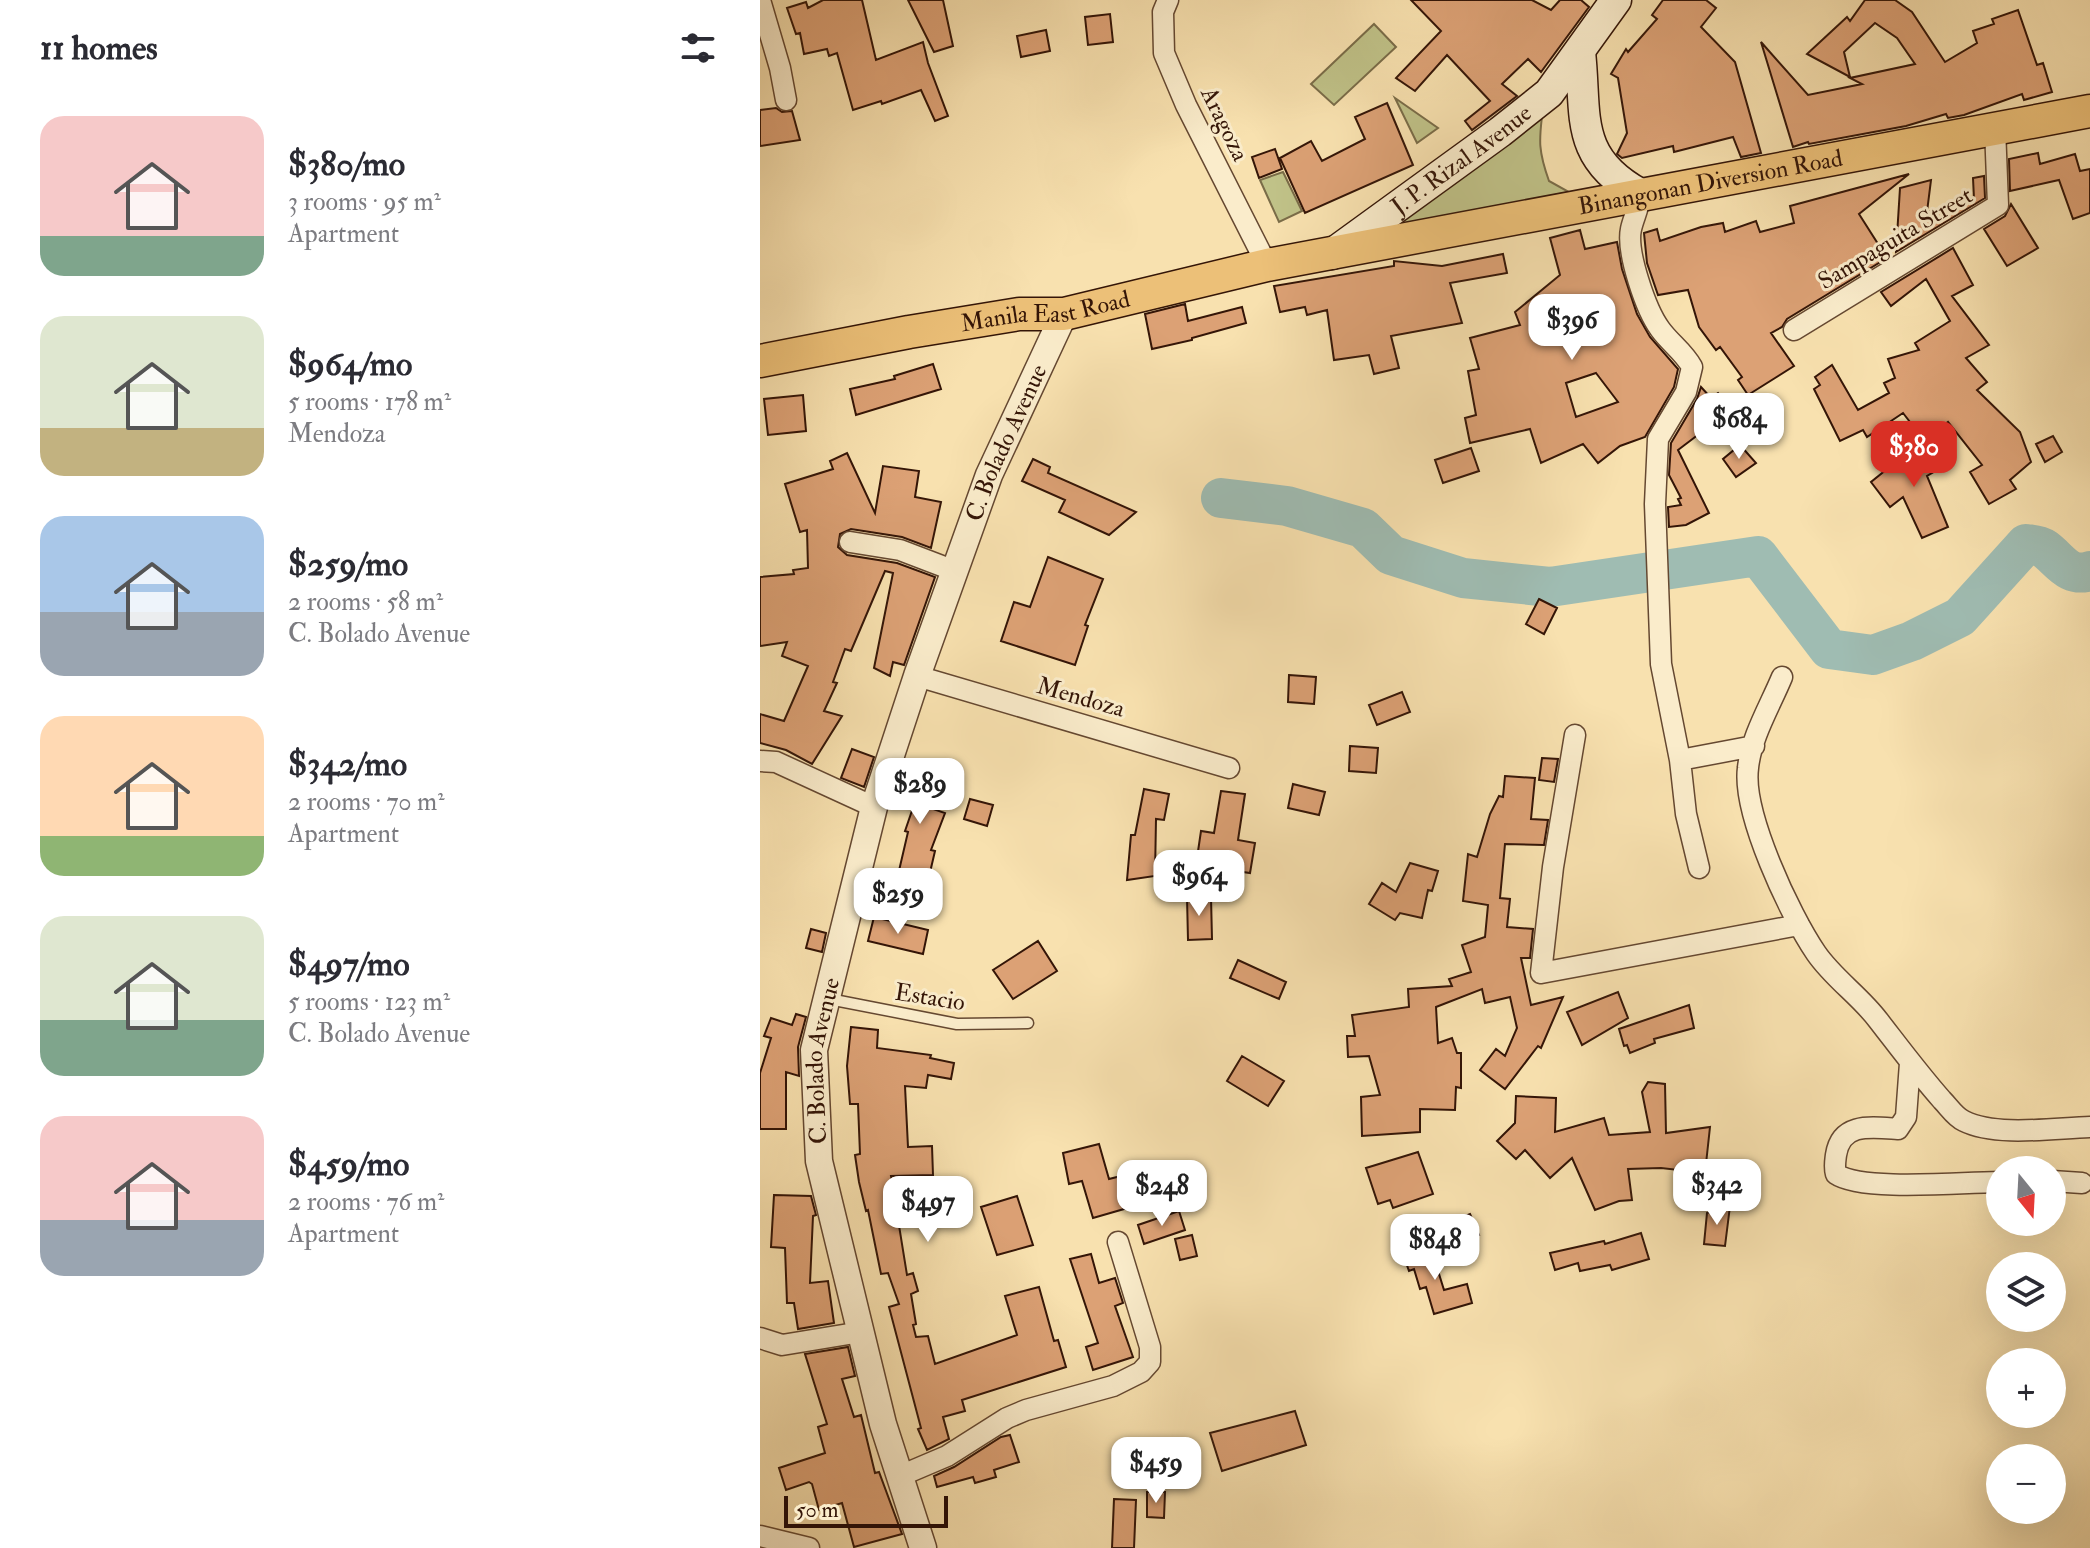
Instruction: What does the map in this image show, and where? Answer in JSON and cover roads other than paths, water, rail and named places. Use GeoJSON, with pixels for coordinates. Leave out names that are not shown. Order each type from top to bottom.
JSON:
{"type":"FeatureCollection","features":[{"type":"Feature","properties":{"kind":"main road","name":"J. P. Rizal Avenue"},"geometry":{"type":"LineString","coordinates":[[1331,255],[1549,93],[1616,0]]}},
{"type":"Feature","properties":{"kind":"main road"},"geometry":{"type":"LineString","coordinates":[[1580,52],[1582,118],[1587,137],[1606,167],[1627,187],[1640,194]]}},
{"type":"Feature","properties":{"kind":"main road","name":"Binangonan Diversion Road"},"geometry":{"type":"LineString","coordinates":[[1331,255],[2090,111]]}},
{"type":"Feature","properties":{"kind":"main road","name":"Manila East Road"},"geometry":{"type":"LineString","coordinates":[[760,361],[1003,317],[1064,314],[1267,265],[1331,255]]}},
{"type":"Feature","properties":{"kind":"street"},"geometry":{"type":"LineString","coordinates":[[760,0],[786,100]]}},
{"type":"Feature","properties":{"kind":"street","name":"Aragoza"},"geometry":{"type":"LineString","coordinates":[[1168,0],[1163,12],[1164,53],[1186,105],[1267,265]]}},
{"type":"Feature","properties":{"kind":"street","name":"Sampaguita Street"},"geometry":{"type":"LineString","coordinates":[[1794,330],[1998,205],[1995,128]]}},
{"type":"Feature","properties":{"kind":"street"},"geometry":{"type":"LineString","coordinates":[[1640,194],[1638,213],[1630,231],[1638,278],[1658,327],[1686,355],[1692,367],[1686,392],[1658,439],[1655,464],[1661,664],[1680,760],[1686,814],[1699,868]]}},
{"type":"Feature","properties":{"kind":"street","name":"C. Bolado Avenue"},"geometry":{"type":"LineString","coordinates":[[923,1548],[883,1424],[819,1161],[814,1050],[874,807],[917,676],[989,475],[1064,314]]}},
{"type":"Feature","properties":{"kind":"street"},"geometry":{"type":"LineString","coordinates":[[850,542],[900,550],[955,571]]}},
{"type":"Feature","properties":{"kind":"street","name":"Mendoza"},"geometry":{"type":"LineString","coordinates":[[917,676],[1229,768]]}},
{"type":"Feature","properties":{"kind":"street"},"geometry":{"type":"LineString","coordinates":[[1782,677],[1754,746],[1748,766],[1747,788],[1752,811],[1799,925],[1818,956],[1876,1017],[1910,1063],[1960,1120],[2002,1129],[2090,1127]]}},
{"type":"Feature","properties":{"kind":"street"},"geometry":{"type":"LineString","coordinates":[[1575,735],[1553,867],[1541,973],[1799,925]]}},
{"type":"Feature","properties":{"kind":"street"},"geometry":{"type":"LineString","coordinates":[[1680,760],[1754,746]]}},
{"type":"Feature","properties":{"kind":"street"},"geometry":{"type":"LineString","coordinates":[[760,761],[776,762],[874,807]]}},
{"type":"Feature","properties":{"kind":"street"},"geometry":{"type":"LineString","coordinates":[[1910,1063],[1906,1117],[1898,1129],[1876,1127],[1848,1132],[1838,1143],[1836,1174],[1851,1179],[1916,1186],[1986,1183]]}},
{"type":"Feature","properties":{"kind":"street"},"geometry":{"type":"LineString","coordinates":[[2066,1182],[2082,1183]]}},
{"type":"Feature","properties":{"kind":"street"},"geometry":{"type":"LineString","coordinates":[[900,1476],[947,1456],[1007,1418],[1113,1386],[1141,1372],[1150,1362],[1150,1347],[1118,1242]]}},
{"type":"Feature","properties":{"kind":"street"},"geometry":{"type":"LineString","coordinates":[[760,1338],[782,1345],[861,1332]]}},
{"type":"Feature","properties":{"kind":"street"},"geometry":{"type":"LineString","coordinates":[[760,1536],[809,1548]]}},
{"type":"Feature","properties":{"kind":"lane","name":"Estacio"},"geometry":{"type":"LineString","coordinates":[[827,999],[957,1024],[1028,1023]]}},
{"type":"Feature","properties":{"kind":"waterway"},"geometry":{"type":"LineString","coordinates":[[1221,498],[1287,506],[1363,528],[1391,555],[1463,578],[1550,587],[1758,556],[1829,649],[1873,655],[1912,641],[1960,617],[2026,544],[2045,549],[2070,570],[2090,571]]}}]}
